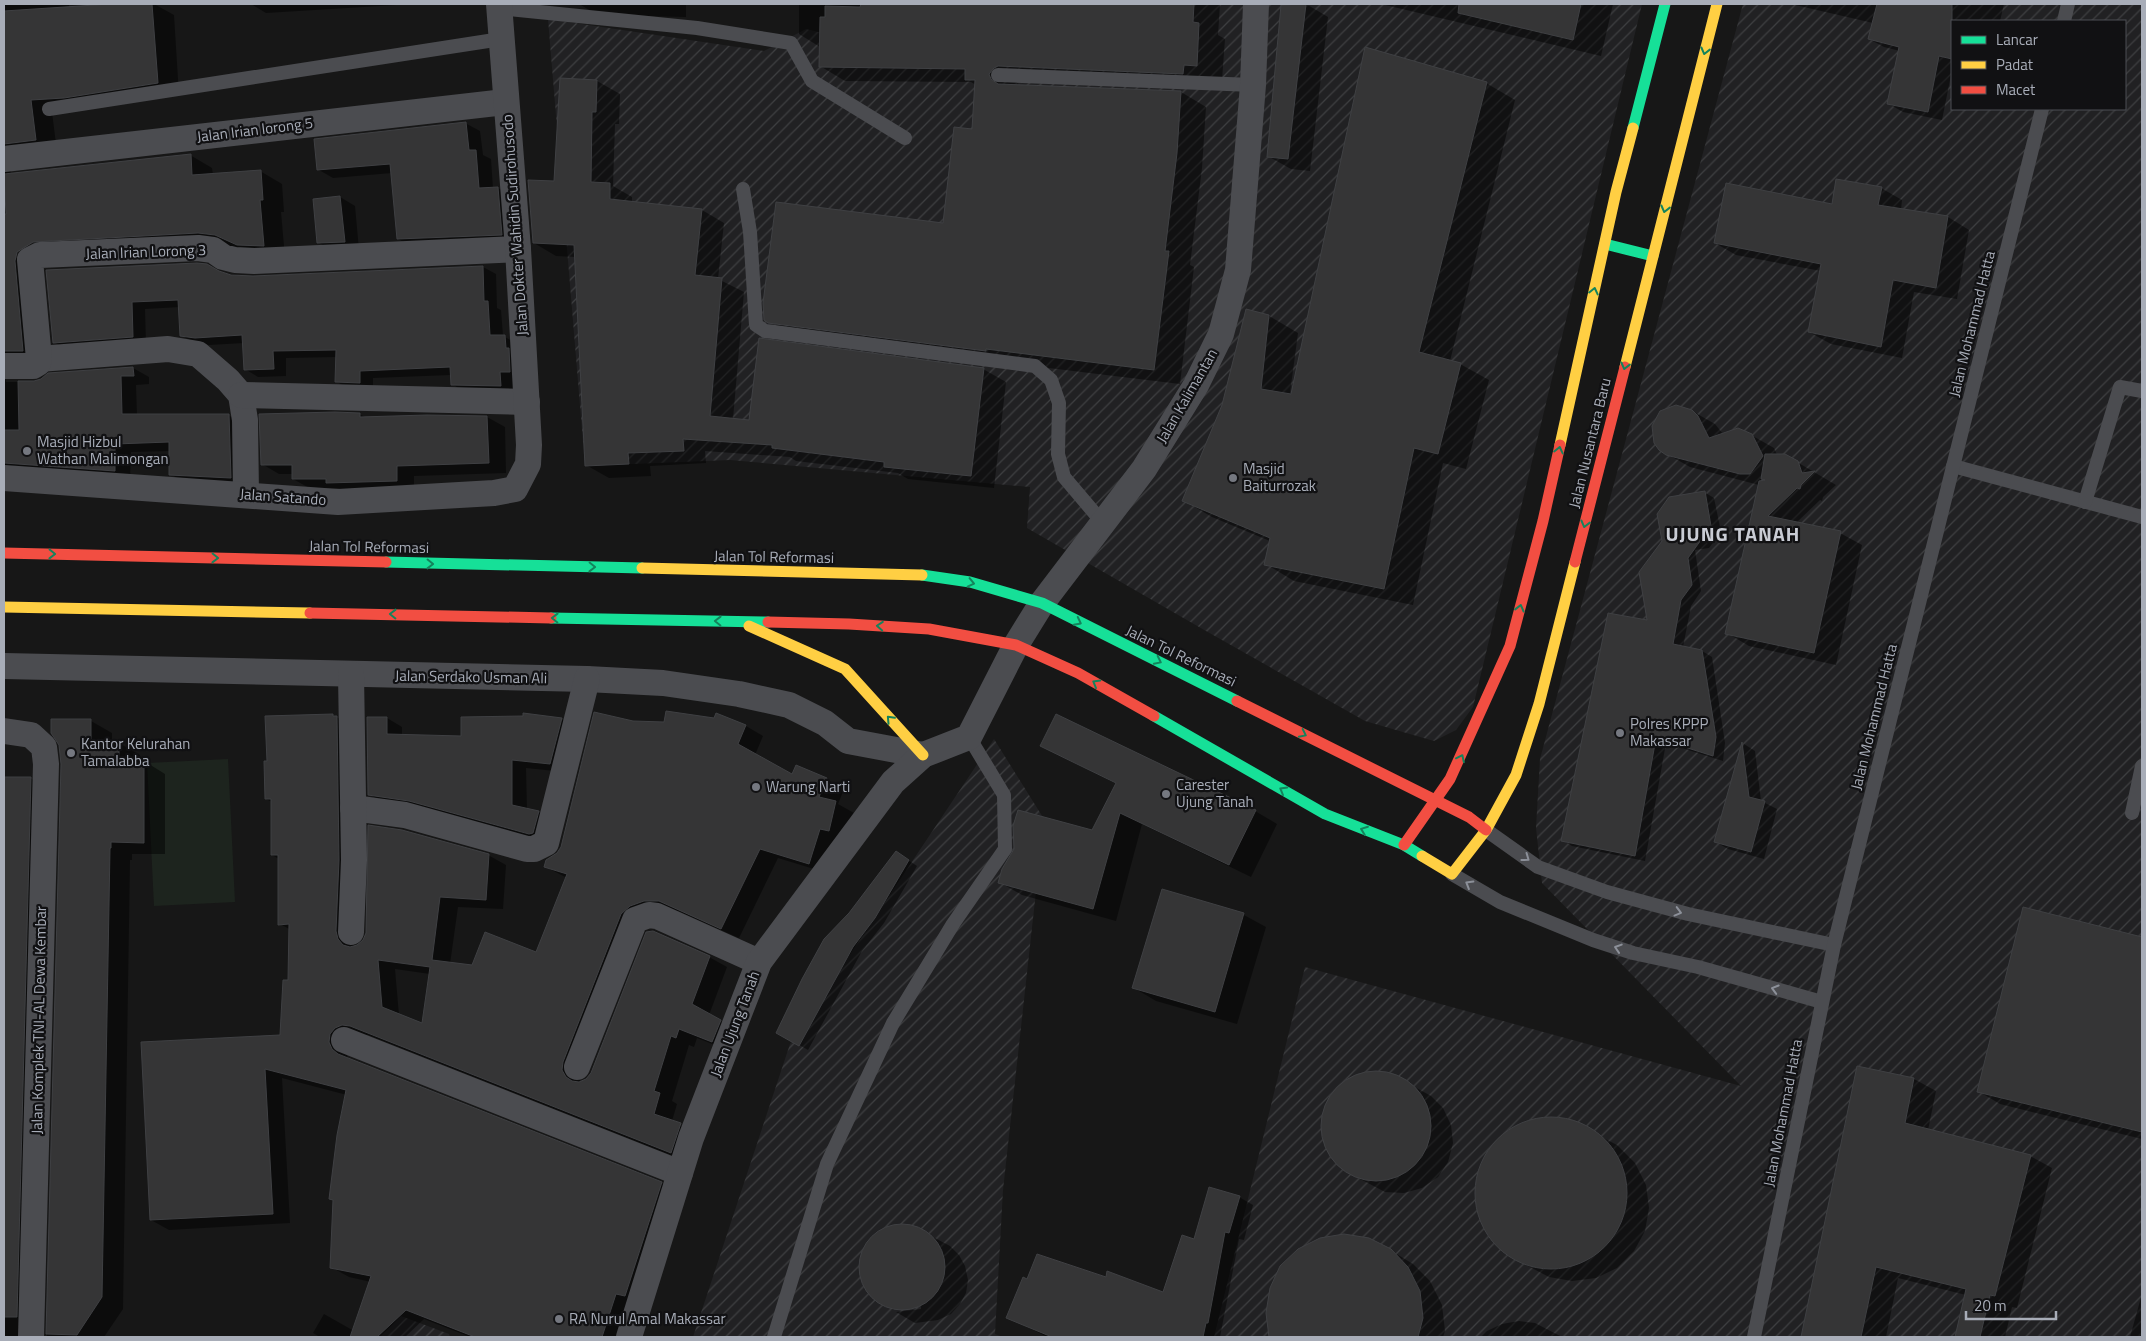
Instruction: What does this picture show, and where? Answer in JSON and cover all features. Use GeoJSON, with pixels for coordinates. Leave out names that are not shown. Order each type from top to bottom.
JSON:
{"type":"FeatureCollection","features":[{"type":"Feature","properties":{"kind":"highway","name":"Jalan Nusantara Baru"},"geometry":{"type":"LineString","coordinates":[[1404,845],[1436,800],[1462,757],[1510,646],[1543,521],[1605,244],[1665,4]]}},
{"type":"Feature","properties":{"kind":"highway","name":"Jalan Nusantara Baru"},"geometry":{"type":"LineString","coordinates":[[1452,874],[1486,830],[1516,775],[1539,704],[1717,4]]}},
{"type":"Feature","properties":{"kind":"highway"},"geometry":{"type":"LineString","coordinates":[[1605,244],[1653,256]]}},
{"type":"Feature","properties":{"kind":"highway","name":"Jalan Tol Reformasi"},"geometry":{"type":"LineString","coordinates":[[4,553],[923,575],[970,582],[1042,603],[1436,800],[1469,817],[1486,830]]}},
{"type":"Feature","properties":{"kind":"highway"},"geometry":{"type":"LineString","coordinates":[[4,607],[849,624],[929,629],[1016,645],[1078,672],[1325,814],[1404,845],[1452,874]]}},
{"type":"Feature","properties":{"kind":"highway"},"geometry":{"type":"LineString","coordinates":[[739,621],[845,670],[924,755]]}},
{"type":"Feature","properties":{"kind":"street","name":"Jalan Kalimantan"},"geometry":{"type":"LineString","coordinates":[[969,737],[1016,645],[1042,603],[1144,469],[1196,385],[1221,334],[1238,270],[1254,85],[1256,4]]}},
{"type":"Feature","properties":{"kind":"street","name":"Jalan Dokter Wahidin Sudirohusodo"},"geometry":{"type":"LineString","coordinates":[[499,6],[505,102],[518,249],[529,446]]}},
{"type":"Feature","properties":{"kind":"street","name":"Jalan Irian lorong 5"},"geometry":{"type":"LineString","coordinates":[[4,160],[505,102]]}},
{"type":"Feature","properties":{"kind":"street","name":"Jalan Irian Lorong 3"},"geometry":{"type":"LineString","coordinates":[[39,359],[30,260],[40,256],[198,248],[214,250],[223,257],[235,260],[254,261],[518,249]]}},
{"type":"Feature","properties":{"kind":"street"},"geometry":{"type":"LineString","coordinates":[[4,366],[33,366],[38,363],[39,359],[168,349],[198,354],[241,395],[245,420],[246,494]]}},
{"type":"Feature","properties":{"kind":"street"},"geometry":{"type":"LineString","coordinates":[[241,395],[527,402]]}},
{"type":"Feature","properties":{"kind":"street","name":"Jalan Satando"},"geometry":{"type":"LineString","coordinates":[[4,478],[338,502],[494,493],[515,489],[528,464],[529,446]]}},
{"type":"Feature","properties":{"kind":"street","name":"Jalan Serdako Usman Ali"},"geometry":{"type":"LineString","coordinates":[[4,666],[663,683],[739,694],[788,705],[825,723],[848,741],[924,755]]}},
{"type":"Feature","properties":{"kind":"street"},"geometry":{"type":"LineString","coordinates":[[351,932],[354,860],[352,674]]}},
{"type":"Feature","properties":{"kind":"street"},"geometry":{"type":"LineString","coordinates":[[353,808],[405,815],[527,849],[542,846],[546,843],[588,680]]}},
{"type":"Feature","properties":{"kind":"street","name":"Jalan Komplek TNI-AL Dewa Kembar"},"geometry":{"type":"LineString","coordinates":[[4,731],[31,735],[44,747],[46,764],[31,1337]]}},
{"type":"Feature","properties":{"kind":"street"},"geometry":{"type":"LineString","coordinates":[[924,755],[969,737]]}},
{"type":"Feature","properties":{"kind":"street","name":"Jalan Ujung Tanah"},"geometry":{"type":"LineString","coordinates":[[629,1337],[691,1138],[760,962],[894,782],[924,755]]}},
{"type":"Feature","properties":{"kind":"street"},"geometry":{"type":"LineString","coordinates":[[577,1067],[635,920],[648,915],[657,916],[760,962]]}},
{"type":"Feature","properties":{"kind":"street"},"geometry":{"type":"LineString","coordinates":[[344,1040],[680,1173]]}},
{"type":"Feature","properties":{"kind":"lane"},"geometry":{"type":"LineString","coordinates":[[2064,20],[2068,4]]}},
{"type":"Feature","properties":{"kind":"lane"},"geometry":{"type":"LineString","coordinates":[[499,6],[697,28],[791,43],[812,82],[905,138]]}},
{"type":"Feature","properties":{"kind":"lane"},"geometry":{"type":"LineString","coordinates":[[48,109],[501,39]]}},
{"type":"Feature","properties":{"kind":"lane"},"geometry":{"type":"LineString","coordinates":[[998,75],[1254,85]]}},
{"type":"Feature","properties":{"kind":"lane","name":"Jalan Mohammad Hatta"},"geometry":{"type":"LineString","coordinates":[[1754,1337],[1834,945],[2042,110]]}},
{"type":"Feature","properties":{"kind":"lane"},"geometry":{"type":"LineString","coordinates":[[743,189],[750,232],[756,326],[765,331],[1035,366],[1051,380],[1060,403],[1058,454],[1064,477],[1103,523]]}},
{"type":"Feature","properties":{"kind":"lane"},"geometry":{"type":"LineString","coordinates":[[2085,502],[2120,387],[2142,391]]}},
{"type":"Feature","properties":{"kind":"lane"},"geometry":{"type":"LineString","coordinates":[[1953,466],[2142,517]]}},
{"type":"Feature","properties":{"kind":"lane"},"geometry":{"type":"LineString","coordinates":[[774,1337],[827,1164],[893,1023],[953,924],[1005,849],[1004,795],[969,737]]}},
{"type":"Feature","properties":{"kind":"lane"},"geometry":{"type":"LineString","coordinates":[[2132,813],[2142,766]]}},
{"type":"Feature","properties":{"kind":"lane"},"geometry":{"type":"LineString","coordinates":[[1486,830],[1538,867],[1607,892],[1688,914],[1834,945]]}},
{"type":"Feature","properties":{"kind":"lane"},"geometry":{"type":"LineString","coordinates":[[1452,874],[1500,902],[1593,940],[1633,953],[1698,967],[1822,1002]]}},
{"type":"Feature","properties":{"kind":"shaded area"},"geometry":{"type":"Polygon","coordinates":[[[865,4],[1642,4],[1473,707],[1456,730],[1434,741],[1365,721],[1206,631],[1027,528],[1030,487],[730,460],[585,466],[548,19],[764,51],[806,29],[863,43],[865,4]]]}},
{"type":"Feature","properties":{"kind":"shaded area"},"geometry":{"type":"Polygon","coordinates":[[[1743,4],[2142,4],[2142,1337],[1214,1337],[1305,967],[1741,1086],[1542,883],[1536,828],[1540,759],[1743,4]]]}},
{"type":"Feature","properties":{"kind":"shaded area"},"geometry":{"type":"Polygon","coordinates":[[[994,739],[1044,819],[1003,1190],[995,1334],[1003,1337],[693,1337],[790,1044],[994,739]]]}},
{"type":"Feature","properties":{"kind":"shaded area"},"geometry":{"type":"Polygon","coordinates":[[[228,759],[235,902],[154,906],[147,763],[228,759]]]}},
{"type":"Feature","properties":{"kind":"shaded area"},"geometry":{"type":"Polygon","coordinates":[[[401,1316],[449,1334],[450,1337],[380,1337],[401,1316]]]}},
{"type":"Feature","properties":{"kind":"building"},"geometry":{"type":"Polygon","coordinates":[[[110,4],[152,4],[158,83],[64,98],[31,100],[36,140],[4,144],[4,11],[110,4]]]}},
{"type":"Feature","properties":{"kind":"building"},"geometry":{"type":"Polygon","coordinates":[[[861,4],[1194,4],[1193,22],[1199,23],[1197,66],[1184,65],[1183,74],[998,66],[989,74],[991,79],[998,84],[1181,91],[1177,153],[1165,251],[1169,251],[1154,370],[986,349],[986,351],[768,323],[764,320],[763,303],[776,202],[943,223],[954,127],[972,129],[975,80],[965,80],[965,69],[819,67],[820,17],[825,17],[825,6],[860,7],[861,4]]]}},
{"type":"Feature","properties":{"kind":"building"},"geometry":{"type":"Polygon","coordinates":[[[1306,4],[1288,159],[1267,157],[1281,5],[1306,4]]]}},
{"type":"Feature","properties":{"kind":"building"},"geometry":{"type":"Polygon","coordinates":[[[1459,4],[1581,4],[1573,40],[1458,13],[1459,4]]]}},
{"type":"Feature","properties":{"kind":"building"},"geometry":{"type":"Polygon","coordinates":[[[1877,4],[1952,4],[1951,59],[1939,56],[1928,112],[1887,104],[1899,47],[1868,39],[1877,4]]]}},
{"type":"Feature","properties":{"kind":"building"},"geometry":{"type":"Polygon","coordinates":[[[1365,47],[1487,82],[1419,352],[1461,363],[1438,454],[1414,448],[1384,589],[1264,565],[1270,538],[1182,501],[1222,405],[1246,309],[1269,315],[1261,389],[1291,394],[1365,47]]]}},
{"type":"Feature","properties":{"kind":"building"},"geometry":{"type":"Polygon","coordinates":[[[560,78],[597,80],[596,112],[592,112],[591,182],[610,183],[610,199],[702,209],[695,275],[722,278],[710,416],[749,420],[759,338],[984,368],[971,476],[884,467],[884,462],[772,448],[772,445],[683,439],[684,451],[628,453],[629,464],[585,466],[574,245],[533,243],[528,180],[554,181],[560,78]]]}},
{"type":"Feature","properties":{"kind":"building"},"geometry":{"type":"Polygon","coordinates":[[[466,122],[469,150],[476,150],[479,188],[498,187],[502,235],[397,239],[390,164],[317,170],[314,139],[466,122]]]}},
{"type":"Feature","properties":{"kind":"building"},"geometry":{"type":"Polygon","coordinates":[[[191,154],[192,175],[261,170],[263,200],[260,200],[264,246],[237,245],[215,235],[198,233],[33,242],[17,252],[15,261],[23,351],[4,351],[4,214],[6,214],[4,174],[191,154]]]}},
{"type":"Feature","properties":{"kind":"building"},"geometry":{"type":"Polygon","coordinates":[[[1836,179],[1882,187],[1878,205],[1948,216],[1936,288],[1893,280],[1881,347],[1808,332],[1821,264],[1714,243],[1726,183],[1832,204],[1836,179]]]}},
{"type":"Feature","properties":{"kind":"building"},"geometry":{"type":"Polygon","coordinates":[[[340,196],[345,242],[317,243],[313,199],[340,196]]]}},
{"type":"Feature","properties":{"kind":"building"},"geometry":{"type":"Polygon","coordinates":[[[207,264],[231,275],[253,276],[483,266],[484,301],[488,301],[490,335],[505,335],[506,348],[509,348],[510,372],[500,372],[501,386],[451,385],[450,367],[360,371],[360,383],[335,382],[336,350],[273,351],[274,369],[244,370],[242,335],[195,338],[180,336],[178,300],[132,302],[133,337],[53,343],[46,270],[207,264]]]}},
{"type":"Feature","properties":{"kind":"building"},"geometry":{"type":"Polygon","coordinates":[[[133,367],[134,376],[121,376],[122,414],[229,414],[231,478],[169,475],[169,442],[115,444],[115,471],[4,463],[4,430],[19,430],[18,381],[34,381],[41,379],[48,373],[133,367]]]}},
{"type":"Feature","properties":{"kind":"building"},"geometry":{"type":"Polygon","coordinates":[[[1676,405],[1692,410],[1698,416],[1709,438],[1738,428],[1752,434],[1763,456],[1750,474],[1740,474],[1666,455],[1659,450],[1654,443],[1652,426],[1660,411],[1676,405]]]}},
{"type":"Feature","properties":{"kind":"building"},"geometry":{"type":"Polygon","coordinates":[[[360,413],[360,417],[487,416],[489,463],[397,466],[397,481],[326,483],[326,479],[292,479],[292,465],[261,465],[259,414],[360,413]]]}},
{"type":"Feature","properties":{"kind":"building"},"geometry":{"type":"Polygon","coordinates":[[[1765,454],[1785,454],[1798,461],[1802,473],[1815,471],[1801,485],[1800,489],[1797,488],[1768,516],[1841,531],[1814,653],[1725,634],[1759,481],[1765,480],[1761,479],[1765,454]]]}},
{"type":"Feature","properties":{"kind":"building","name":"Polres KPPP Makassar"},"geometry":{"type":"Polygon","coordinates":[[[1705,491],[1711,526],[1688,558],[1692,585],[1681,600],[1673,644],[1702,650],[1716,737],[1713,756],[1656,738],[1635,856],[1561,841],[1608,613],[1647,620],[1639,572],[1662,541],[1657,514],[1669,497],[1705,491]]]}},
{"type":"Feature","properties":{"kind":"building"},"geometry":{"type":"Polygon","coordinates":[[[666,711],[714,718],[716,713],[746,725],[738,744],[792,774],[796,765],[827,778],[819,797],[836,801],[829,831],[820,829],[809,864],[760,849],[721,929],[659,901],[644,901],[630,906],[621,914],[563,1062],[562,1070],[566,1077],[572,1081],[579,1082],[586,1079],[591,1073],[646,932],[653,931],[710,956],[692,1004],[721,1020],[712,1042],[679,1029],[676,1038],[671,1036],[654,1091],[660,1093],[654,1114],[681,1123],[671,1153],[350,1026],[342,1025],[335,1028],[330,1034],[329,1042],[332,1049],[338,1054],[662,1182],[625,1296],[616,1294],[602,1337],[475,1337],[406,1310],[377,1337],[350,1337],[371,1276],[330,1268],[333,1200],[329,1199],[337,1135],[346,1090],[265,1069],[273,1214],[150,1220],[141,1042],[280,1035],[283,980],[288,980],[289,924],[278,925],[278,855],[271,855],[271,799],[265,799],[264,761],[267,761],[265,716],[333,714],[333,716],[337,716],[339,860],[336,931],[338,939],[343,945],[350,947],[357,945],[363,940],[366,933],[368,825],[402,830],[489,854],[486,900],[440,897],[432,960],[472,965],[485,932],[536,952],[567,874],[544,867],[546,860],[557,853],[561,847],[594,712],[633,721],[664,722],[666,711]],[[378,960],[382,1007],[422,1023],[430,967],[378,960]]]}},
{"type":"Feature","properties":{"kind":"building"},"geometry":{"type":"Polygon","coordinates":[[[523,713],[562,718],[550,764],[512,760],[512,805],[539,811],[533,833],[529,834],[409,801],[368,795],[367,717],[387,717],[387,734],[461,736],[461,717],[523,716],[523,713]]]}},
{"type":"Feature","properties":{"kind":"building"},"geometry":{"type":"Polygon","coordinates":[[[1056,714],[1256,810],[1229,865],[1120,813],[1093,909],[998,883],[1002,869],[1014,849],[1013,826],[1018,810],[1092,830],[1116,783],[1040,746],[1056,714]]]}},
{"type":"Feature","properties":{"kind":"building"},"geometry":{"type":"Polygon","coordinates":[[[51,719],[91,719],[91,741],[119,742],[119,760],[144,760],[144,843],[111,842],[110,848],[102,1297],[77,1335],[46,1334],[61,764],[59,745],[51,733],[51,719]]]}},
{"type":"Feature","properties":{"kind":"building"},"geometry":{"type":"Polygon","coordinates":[[[1742,742],[1749,797],[1765,801],[1751,852],[1714,842],[1742,742]]]}},
{"type":"Feature","properties":{"kind":"building"},"geometry":{"type":"Polygon","coordinates":[[[4,777],[31,777],[17,1317],[4,1317],[4,777]]]}},
{"type":"Feature","properties":{"kind":"building"},"geometry":{"type":"Polygon","coordinates":[[[896,851],[909,860],[875,918],[853,947],[799,1046],[776,1033],[824,939],[849,913],[896,851]]]}},
{"type":"Feature","properties":{"kind":"building"},"geometry":{"type":"Polygon","coordinates":[[[1162,889],[1244,913],[1215,1012],[1132,988],[1162,889]]]}},
{"type":"Feature","properties":{"kind":"building"},"geometry":{"type":"Polygon","coordinates":[[[2023,907],[2142,937],[2142,1132],[1977,1092],[2023,907]]]}},
{"type":"Feature","properties":{"kind":"building"},"geometry":{"type":"Polygon","coordinates":[[[1857,1066],[1914,1078],[1905,1123],[2031,1155],[1995,1296],[1990,1295],[1980,1337],[1955,1337],[1966,1289],[1876,1267],[1861,1337],[1801,1337],[1857,1066]]]}},
{"type":"Feature","properties":{"kind":"building"},"geometry":{"type":"Polygon","coordinates":[[[1376,1071],[1397,1075],[1415,1087],[1427,1105],[1431,1126],[1427,1147],[1415,1165],[1397,1177],[1376,1181],[1355,1177],[1337,1165],[1325,1147],[1321,1126],[1325,1105],[1337,1087],[1355,1075],[1376,1071]]]}},
{"type":"Feature","properties":{"kind":"building"},"geometry":{"type":"Polygon","coordinates":[[[1551,1117],[1580,1123],[1605,1139],[1621,1164],[1627,1193],[1621,1222],[1605,1247],[1580,1263],[1551,1269],[1522,1263],[1497,1247],[1481,1222],[1475,1193],[1481,1164],[1497,1139],[1522,1123],[1551,1117]]]}},
{"type":"Feature","properties":{"kind":"building"},"geometry":{"type":"Polygon","coordinates":[[[1209,1187],[1240,1196],[1229,1233],[1225,1232],[1208,1323],[1206,1323],[1203,1337],[1052,1337],[1006,1318],[1023,1277],[1027,1279],[1037,1254],[1106,1277],[1107,1271],[1163,1292],[1182,1235],[1194,1239],[1209,1187]]]}},
{"type":"Feature","properties":{"kind":"building"},"geometry":{"type":"Polygon","coordinates":[[[902,1224],[918,1227],[926,1231],[938,1243],[942,1251],[945,1267],[942,1283],[938,1291],[926,1303],[918,1307],[902,1310],[886,1307],[878,1303],[866,1291],[862,1283],[859,1267],[862,1251],[866,1243],[878,1231],[886,1227],[902,1224]]]}},
{"type":"Feature","properties":{"kind":"building"},"geometry":{"type":"Polygon","coordinates":[[[1344,1234],[1369,1238],[1391,1249],[1408,1267],[1420,1291],[1423,1318],[1418,1337],[1269,1337],[1266,1313],[1270,1288],[1280,1266],[1298,1249],[1320,1238],[1344,1234]]]}},
{"type":"Feature","properties":{"kind":"traffic: fast"},"geometry":{"type":"LineString","coordinates":[[1633,128],[1665,4]]}},
{"type":"Feature","properties":{"kind":"traffic: fast"},"geometry":{"type":"LineString","coordinates":[[1605,244],[1653,256]]}},
{"type":"Feature","properties":{"kind":"traffic: fast"},"geometry":{"type":"LineString","coordinates":[[386,562],[642,568]]}},
{"type":"Feature","properties":{"kind":"traffic: fast"},"geometry":{"type":"LineString","coordinates":[[922,575],[970,582],[1042,603],[1237,701]]}},
{"type":"Feature","properties":{"kind":"traffic: fast"},"geometry":{"type":"LineString","coordinates":[[551,618],[768,622]]}},
{"type":"Feature","properties":{"kind":"traffic: fast"},"geometry":{"type":"LineString","coordinates":[[1154,716],[1325,814],[1404,845],[1422,856]]}},
{"type":"Feature","properties":{"kind":"traffic: slow"},"geometry":{"type":"LineString","coordinates":[[1625,367],[1717,4]]}},
{"type":"Feature","properties":{"kind":"traffic: slow"},"geometry":{"type":"LineString","coordinates":[[1560,445],[1616,192],[1633,128]]}},
{"type":"Feature","properties":{"kind":"traffic: slow"},"geometry":{"type":"LineString","coordinates":[[1422,856],[1452,874],[1486,830],[1516,775],[1539,704],[1575,562]]}},
{"type":"Feature","properties":{"kind":"traffic: slow"},"geometry":{"type":"LineString","coordinates":[[642,568],[922,575]]}},
{"type":"Feature","properties":{"kind":"traffic: slow"},"geometry":{"type":"LineString","coordinates":[[4,607],[310,613]]}},
{"type":"Feature","properties":{"kind":"traffic: slow"},"geometry":{"type":"LineString","coordinates":[[749,626],[845,669],[923,755]]}},
{"type":"Feature","properties":{"kind":"traffic: jam"},"geometry":{"type":"LineString","coordinates":[[1575,562],[1625,367]]}},
{"type":"Feature","properties":{"kind":"traffic: jam"},"geometry":{"type":"LineString","coordinates":[[1404,845],[1450,779],[1510,646],[1543,521],[1560,445]]}},
{"type":"Feature","properties":{"kind":"traffic: jam"},"geometry":{"type":"LineString","coordinates":[[4,553],[386,562]]}},
{"type":"Feature","properties":{"kind":"traffic: jam"},"geometry":{"type":"LineString","coordinates":[[310,613],[551,618]]}},
{"type":"Feature","properties":{"kind":"traffic: jam"},"geometry":{"type":"LineString","coordinates":[[768,622],[849,624],[929,629],[1016,645],[1078,673],[1154,716]]}},
{"type":"Feature","properties":{"kind":"traffic: jam"},"geometry":{"type":"LineString","coordinates":[[1237,701],[1469,817],[1486,830]]}},
{"type":"Feature","properties":{"kind":"place","name":"Masjid Hizbul Wathan Malimongan"},"geometry":{"type":"Point","coordinates":[27,451]}},
{"type":"Feature","properties":{"kind":"place","name":"Masjid Baiturrozak"},"geometry":{"type":"Point","coordinates":[1233,478]}},
{"type":"Feature","properties":{"kind":"place","name":"Polres KPPP Makassar"},"geometry":{"type":"Point","coordinates":[1620,733]}},
{"type":"Feature","properties":{"kind":"place","name":"Kantor Kelurahan Tamalabba"},"geometry":{"type":"Point","coordinates":[71,753]}},
{"type":"Feature","properties":{"kind":"place","name":"Warung Narti"},"geometry":{"type":"Point","coordinates":[756,787]}},
{"type":"Feature","properties":{"kind":"place","name":"Carester Ujung Tanah"},"geometry":{"type":"Point","coordinates":[1166,794]}},
{"type":"Feature","properties":{"kind":"place","name":"RA Nurul Amal Makassar"},"geometry":{"type":"Point","coordinates":[559,1319]}},
{"type":"Feature","properties":{"kind":"district","name":"UJUNG TANAH"},"geometry":{"type":"Point","coordinates":[1733,534]}}]}
